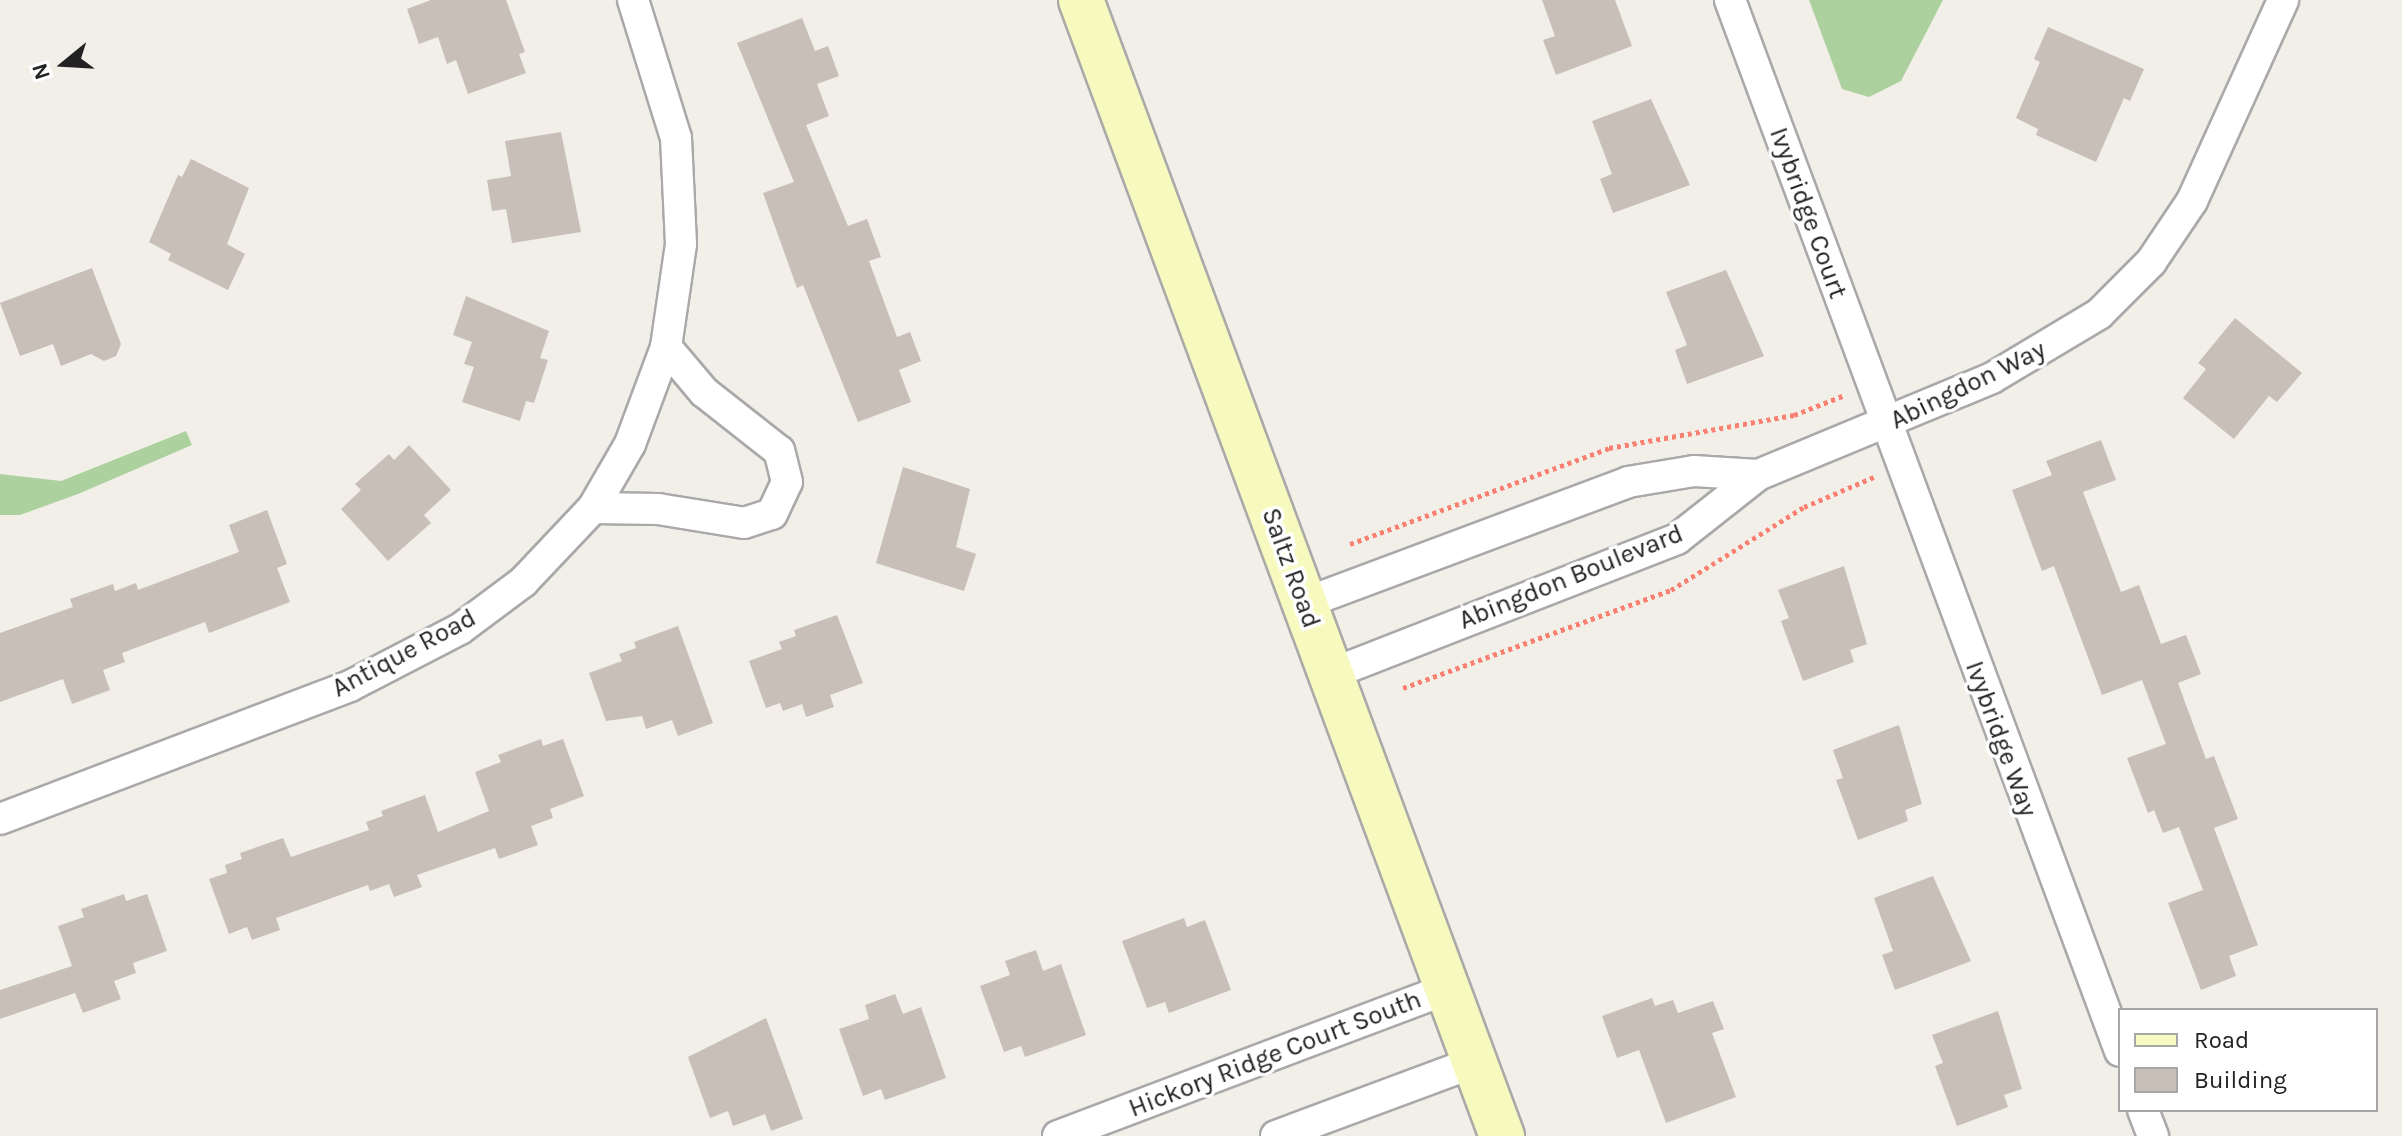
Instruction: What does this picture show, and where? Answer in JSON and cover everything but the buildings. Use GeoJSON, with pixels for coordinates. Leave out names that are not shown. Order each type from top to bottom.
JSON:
{"type":"FeatureCollection","features":[{"type":"Feature","properties":{"kind":"street","name":"Antique Road"},"geometry":{"type":"LineString","coordinates":[[0,819],[350,686],[460,629],[523,582],[593,508],[630,444],[666,347],[681,244],[676,138],[633,0]]}},
{"type":"Feature","properties":{"kind":"street","name":"Saltz Road"},"geometry":{"type":"LineString","coordinates":[[1081,0],[1502,1136]]}},
{"type":"Feature","properties":{"kind":"street","name":"Ivybridge Court"},"geometry":{"type":"LineString","coordinates":[[1730,0],[1886,426]]}},
{"type":"Feature","properties":{"kind":"street","name":"Abingdon Way"},"geometry":{"type":"LineString","coordinates":[[1758,475],[1886,426],[2044,350],[2099,314],[2151,262],[2192,201],[2283,0]]}},
{"type":"Feature","properties":{"kind":"street"},"geometry":{"type":"LineString","coordinates":[[593,508],[658,509],[744,523],[772,514],[787,482],[779,451],[704,392],[666,347]]}},
{"type":"Feature","properties":{"kind":"street","name":"Ivybridge Way"},"geometry":{"type":"LineString","coordinates":[[1886,426],[2118,1046]]}},
{"type":"Feature","properties":{"kind":"street"},"geometry":{"type":"LineString","coordinates":[[1305,603],[1628,482],[1694,471],[1758,475]]}},
{"type":"Feature","properties":{"kind":"street","name":"Abingdon Boulevard"},"geometry":{"type":"LineString","coordinates":[[1330,674],[1677,539],[1758,475]]}},
{"type":"Feature","properties":{"kind":"street","name":"Hickory Ridge Court South"},"geometry":{"type":"LineString","coordinates":[[1058,1136],[1448,989]]}},
{"type":"Feature","properties":{"kind":"street"},"geometry":{"type":"LineString","coordinates":[[1276,1136],[1475,1062]]}},
{"type":"Feature","properties":{"kind":"street"},"geometry":{"type":"LineString","coordinates":[[2144,1112],[2153,1136]]}},
{"type":"Feature","properties":{"kind":"green space"},"geometry":{"type":"Polygon","coordinates":[[[1809,0],[1943,0],[1901,81],[1869,97],[1842,89],[1809,0]]]}},
{"type":"Feature","properties":{"kind":"green space"},"geometry":{"type":"Polygon","coordinates":[[[186,431],[192,445],[78,494],[20,515],[0,515],[0,474],[61,481],[186,431]]]}}]}
